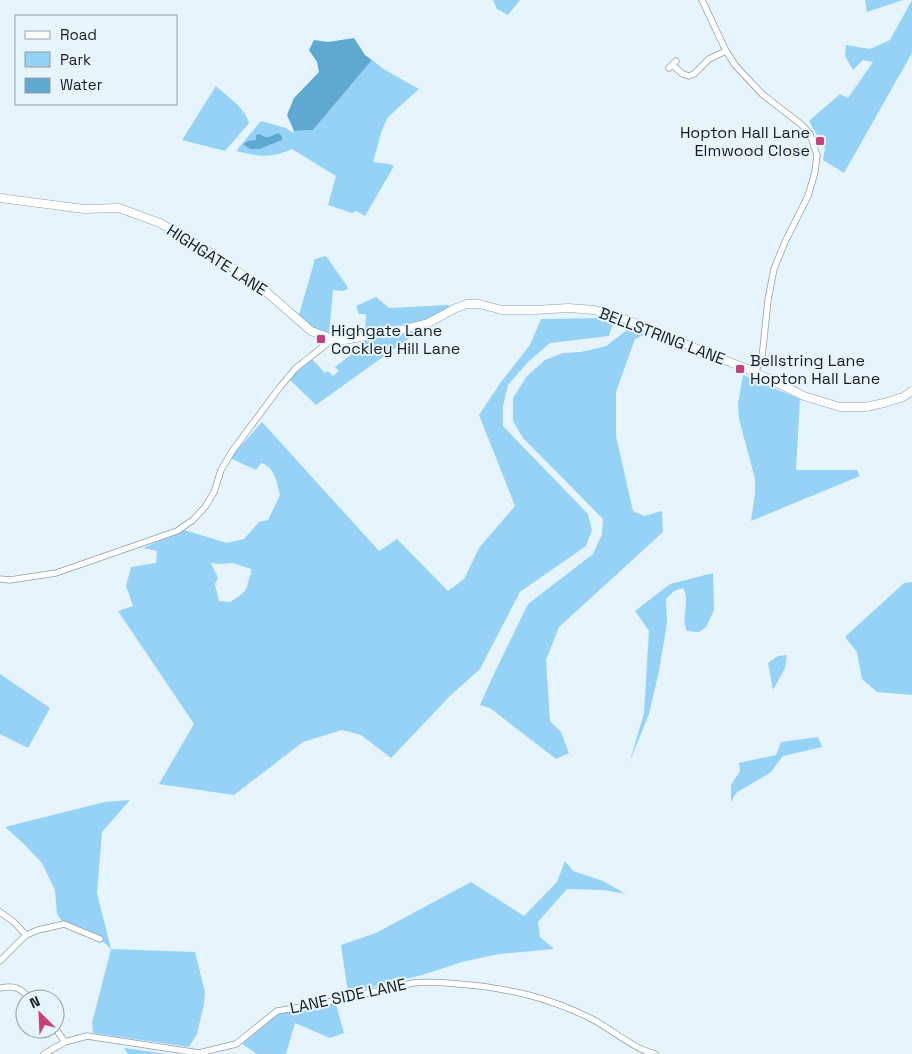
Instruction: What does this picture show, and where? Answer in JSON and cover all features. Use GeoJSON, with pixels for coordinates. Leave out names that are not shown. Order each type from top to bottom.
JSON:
{"type":"FeatureCollection","features":[{"type":"Feature","properties":{"kind":"main road","name":"HIGHGATE LANE"},"geometry":{"type":"LineString","coordinates":[[0,198],[84,209],[119,208],[160,223],[205,249],[263,289],[311,331],[333,339]]}},
{"type":"Feature","properties":{"kind":"main road","name":"BELLSTRING LANE"},"geometry":{"type":"LineString","coordinates":[[333,339],[344,340],[410,328],[428,323],[467,304],[479,304],[502,310],[568,308],[594,310],[625,319],[755,372],[804,396],[840,407],[865,407],[884,403],[903,397],[912,391]]}},
{"type":"Feature","properties":{"kind":"street"},"geometry":{"type":"LineString","coordinates":[[702,0],[726,51],[735,65],[762,94],[802,125],[810,134],[817,155],[815,172],[808,196],[774,269],[768,300],[762,358],[755,372]]}},
{"type":"Feature","properties":{"kind":"street"},"geometry":{"type":"LineString","coordinates":[[672,65],[683,74],[689,76],[694,74],[709,59],[726,51]]}},
{"type":"Feature","properties":{"kind":"street"},"geometry":{"type":"LineString","coordinates":[[0,579],[10,580],[56,573],[177,531],[193,520],[205,508],[214,492],[221,470],[233,450],[280,387],[296,368],[333,339]]}},
{"type":"Feature","properties":{"kind":"street"},"geometry":{"type":"LineString","coordinates":[[0,912],[26,934]]}},
{"type":"Feature","properties":{"kind":"street"},"geometry":{"type":"LineString","coordinates":[[0,961],[26,934],[64,924],[100,939]]}},
{"type":"Feature","properties":{"kind":"street","name":"LANE SIDE LANE"},"geometry":{"type":"LineString","coordinates":[[44,1054],[65,1042],[87,1036],[199,1053],[236,1044],[277,1011],[429,981],[475,985],[522,993],[543,999],[569,1008],[637,1046],[656,1054]]}},
{"type":"Feature","properties":{"kind":"street"},"geometry":{"type":"LineString","coordinates":[[0,988],[12,986],[19,989]]}},
{"type":"Feature","properties":{"kind":"green space"},"geometry":{"type":"Polygon","coordinates":[[[493,0],[520,0],[508,15],[497,9],[493,0]]]}},
{"type":"Feature","properties":{"kind":"green space"},"geometry":{"type":"Polygon","coordinates":[[[865,0],[903,0],[867,12],[865,0]]]}},
{"type":"Feature","properties":{"kind":"green space"},"geometry":{"type":"Polygon","coordinates":[[[912,0],[912,53],[844,173],[823,160],[825,149],[809,121],[840,94],[848,98],[873,62],[863,60],[853,70],[845,56],[846,45],[870,49],[890,40],[912,0]]]}},
{"type":"Feature","properties":{"kind":"green space"},"geometry":{"type":"Polygon","coordinates":[[[372,60],[385,70],[419,89],[388,117],[382,130],[373,162],[394,166],[365,216],[356,211],[352,213],[328,205],[336,176],[292,149],[264,156],[236,151],[261,121],[286,128],[293,133],[294,131],[313,130],[372,60]]]}},
{"type":"Feature","properties":{"kind":"green space"},"geometry":{"type":"Polygon","coordinates":[[[216,86],[240,108],[249,123],[225,151],[182,140],[216,86]]]}},
{"type":"Feature","properties":{"kind":"green space"},"geometry":{"type":"Polygon","coordinates":[[[326,256],[348,289],[343,291],[333,290],[329,334],[313,328],[299,315],[315,259],[326,256]]]}},
{"type":"Feature","properties":{"kind":"green space"},"geometry":{"type":"Polygon","coordinates":[[[376,297],[389,308],[448,305],[450,308],[425,320],[365,332],[366,314],[359,314],[356,306],[376,297]]]}},
{"type":"Feature","properties":{"kind":"green space"},"geometry":{"type":"Polygon","coordinates":[[[603,318],[613,323],[609,336],[550,343],[528,362],[508,385],[503,406],[503,426],[588,514],[592,530],[586,546],[520,592],[480,669],[450,696],[391,758],[361,735],[342,730],[303,742],[234,795],[159,784],[194,724],[118,611],[133,606],[126,586],[131,567],[156,563],[157,551],[143,548],[184,530],[227,543],[244,539],[259,522],[268,520],[280,495],[272,472],[266,465],[261,463],[256,470],[230,458],[262,422],[379,551],[397,539],[448,591],[464,579],[479,548],[515,506],[479,415],[501,382],[530,345],[541,319],[603,318]],[[211,563],[218,578],[215,584],[219,601],[230,602],[240,596],[246,589],[251,569],[233,563],[211,563]]]}},
{"type":"Feature","properties":{"kind":"green space"},"geometry":{"type":"Polygon","coordinates":[[[631,327],[648,333],[635,339],[616,392],[616,436],[633,511],[644,516],[662,511],[663,532],[559,627],[546,660],[550,721],[561,732],[569,753],[556,759],[490,708],[480,705],[528,604],[593,554],[602,534],[603,519],[523,438],[513,421],[513,398],[527,376],[545,360],[563,353],[581,352],[606,346],[631,327]]]}},
{"type":"Feature","properties":{"kind":"green space"},"geometry":{"type":"Polygon","coordinates":[[[419,331],[316,405],[289,379],[312,359],[325,373],[328,371],[333,376],[339,371],[335,367],[357,350],[364,348],[359,339],[419,331]]]}},
{"type":"Feature","properties":{"kind":"green space"},"geometry":{"type":"Polygon","coordinates":[[[743,375],[800,399],[796,470],[857,470],[860,476],[751,521],[755,479],[739,419],[738,404],[743,375]]]}},
{"type":"Feature","properties":{"kind":"green space"},"geometry":{"type":"Polygon","coordinates":[[[713,573],[714,610],[706,627],[699,632],[687,631],[685,626],[686,598],[683,588],[674,591],[666,599],[667,623],[659,671],[649,714],[630,761],[644,713],[649,631],[635,611],[670,584],[713,573]]]}},
{"type":"Feature","properties":{"kind":"green space"},"geometry":{"type":"Polygon","coordinates":[[[912,582],[912,695],[877,692],[862,679],[857,652],[845,637],[904,583],[912,582]]]}},
{"type":"Feature","properties":{"kind":"green space"},"geometry":{"type":"Polygon","coordinates":[[[787,655],[785,668],[773,690],[768,663],[778,656],[787,655]]]}},
{"type":"Feature","properties":{"kind":"green space"},"geometry":{"type":"Polygon","coordinates":[[[0,674],[50,708],[28,748],[0,734],[0,674]]]}},
{"type":"Feature","properties":{"kind":"green space"},"geometry":{"type":"Polygon","coordinates":[[[818,737],[822,747],[783,756],[771,772],[736,793],[731,802],[731,785],[740,771],[739,763],[776,755],[781,742],[818,737]]]}},
{"type":"Feature","properties":{"kind":"green space"},"geometry":{"type":"Polygon","coordinates":[[[130,800],[102,832],[97,893],[111,949],[100,939],[68,929],[57,914],[55,890],[42,863],[5,827],[105,802],[130,800]]]}},
{"type":"Feature","properties":{"kind":"green space"},"geometry":{"type":"Polygon","coordinates":[[[565,861],[573,871],[603,881],[626,894],[604,890],[567,889],[538,922],[540,937],[554,949],[499,954],[462,962],[422,975],[348,993],[341,945],[376,933],[471,882],[524,916],[557,882],[565,861]]]}},
{"type":"Feature","properties":{"kind":"green space"},"geometry":{"type":"Polygon","coordinates":[[[111,949],[195,952],[205,992],[197,1034],[189,1047],[93,1033],[92,1023],[111,949]]]}},
{"type":"Feature","properties":{"kind":"green space"},"geometry":{"type":"Polygon","coordinates":[[[336,1004],[344,1033],[330,1038],[295,1023],[286,1054],[257,1054],[242,1044],[279,1013],[336,1004]]]}},
{"type":"Feature","properties":{"kind":"green space"},"geometry":{"type":"Polygon","coordinates":[[[124,1048],[167,1054],[128,1054],[124,1048]]]}},
{"type":"Feature","properties":{"kind":"water"},"geometry":{"type":"Polygon","coordinates":[[[354,38],[365,55],[372,60],[313,130],[294,131],[287,115],[294,98],[319,72],[317,62],[309,50],[314,40],[328,42],[354,38]]]}},
{"type":"Feature","properties":{"kind":"water"},"geometry":{"type":"Polygon","coordinates":[[[278,133],[282,136],[282,140],[259,149],[250,149],[243,144],[256,140],[256,135],[260,134],[267,137],[278,133]]]}},
{"type":"Feature","properties":{"kind":"place","name":"Hopton Hall Lane Elmwood Close"},"geometry":{"type":"Point","coordinates":[820,141]}},
{"type":"Feature","properties":{"kind":"place","name":"Highgate Lane Cockley Hill Lane"},"geometry":{"type":"Point","coordinates":[321,339]}},
{"type":"Feature","properties":{"kind":"place","name":"Bellstring Lane Hopton Hall Lane"},"geometry":{"type":"Point","coordinates":[740,369]}}]}
